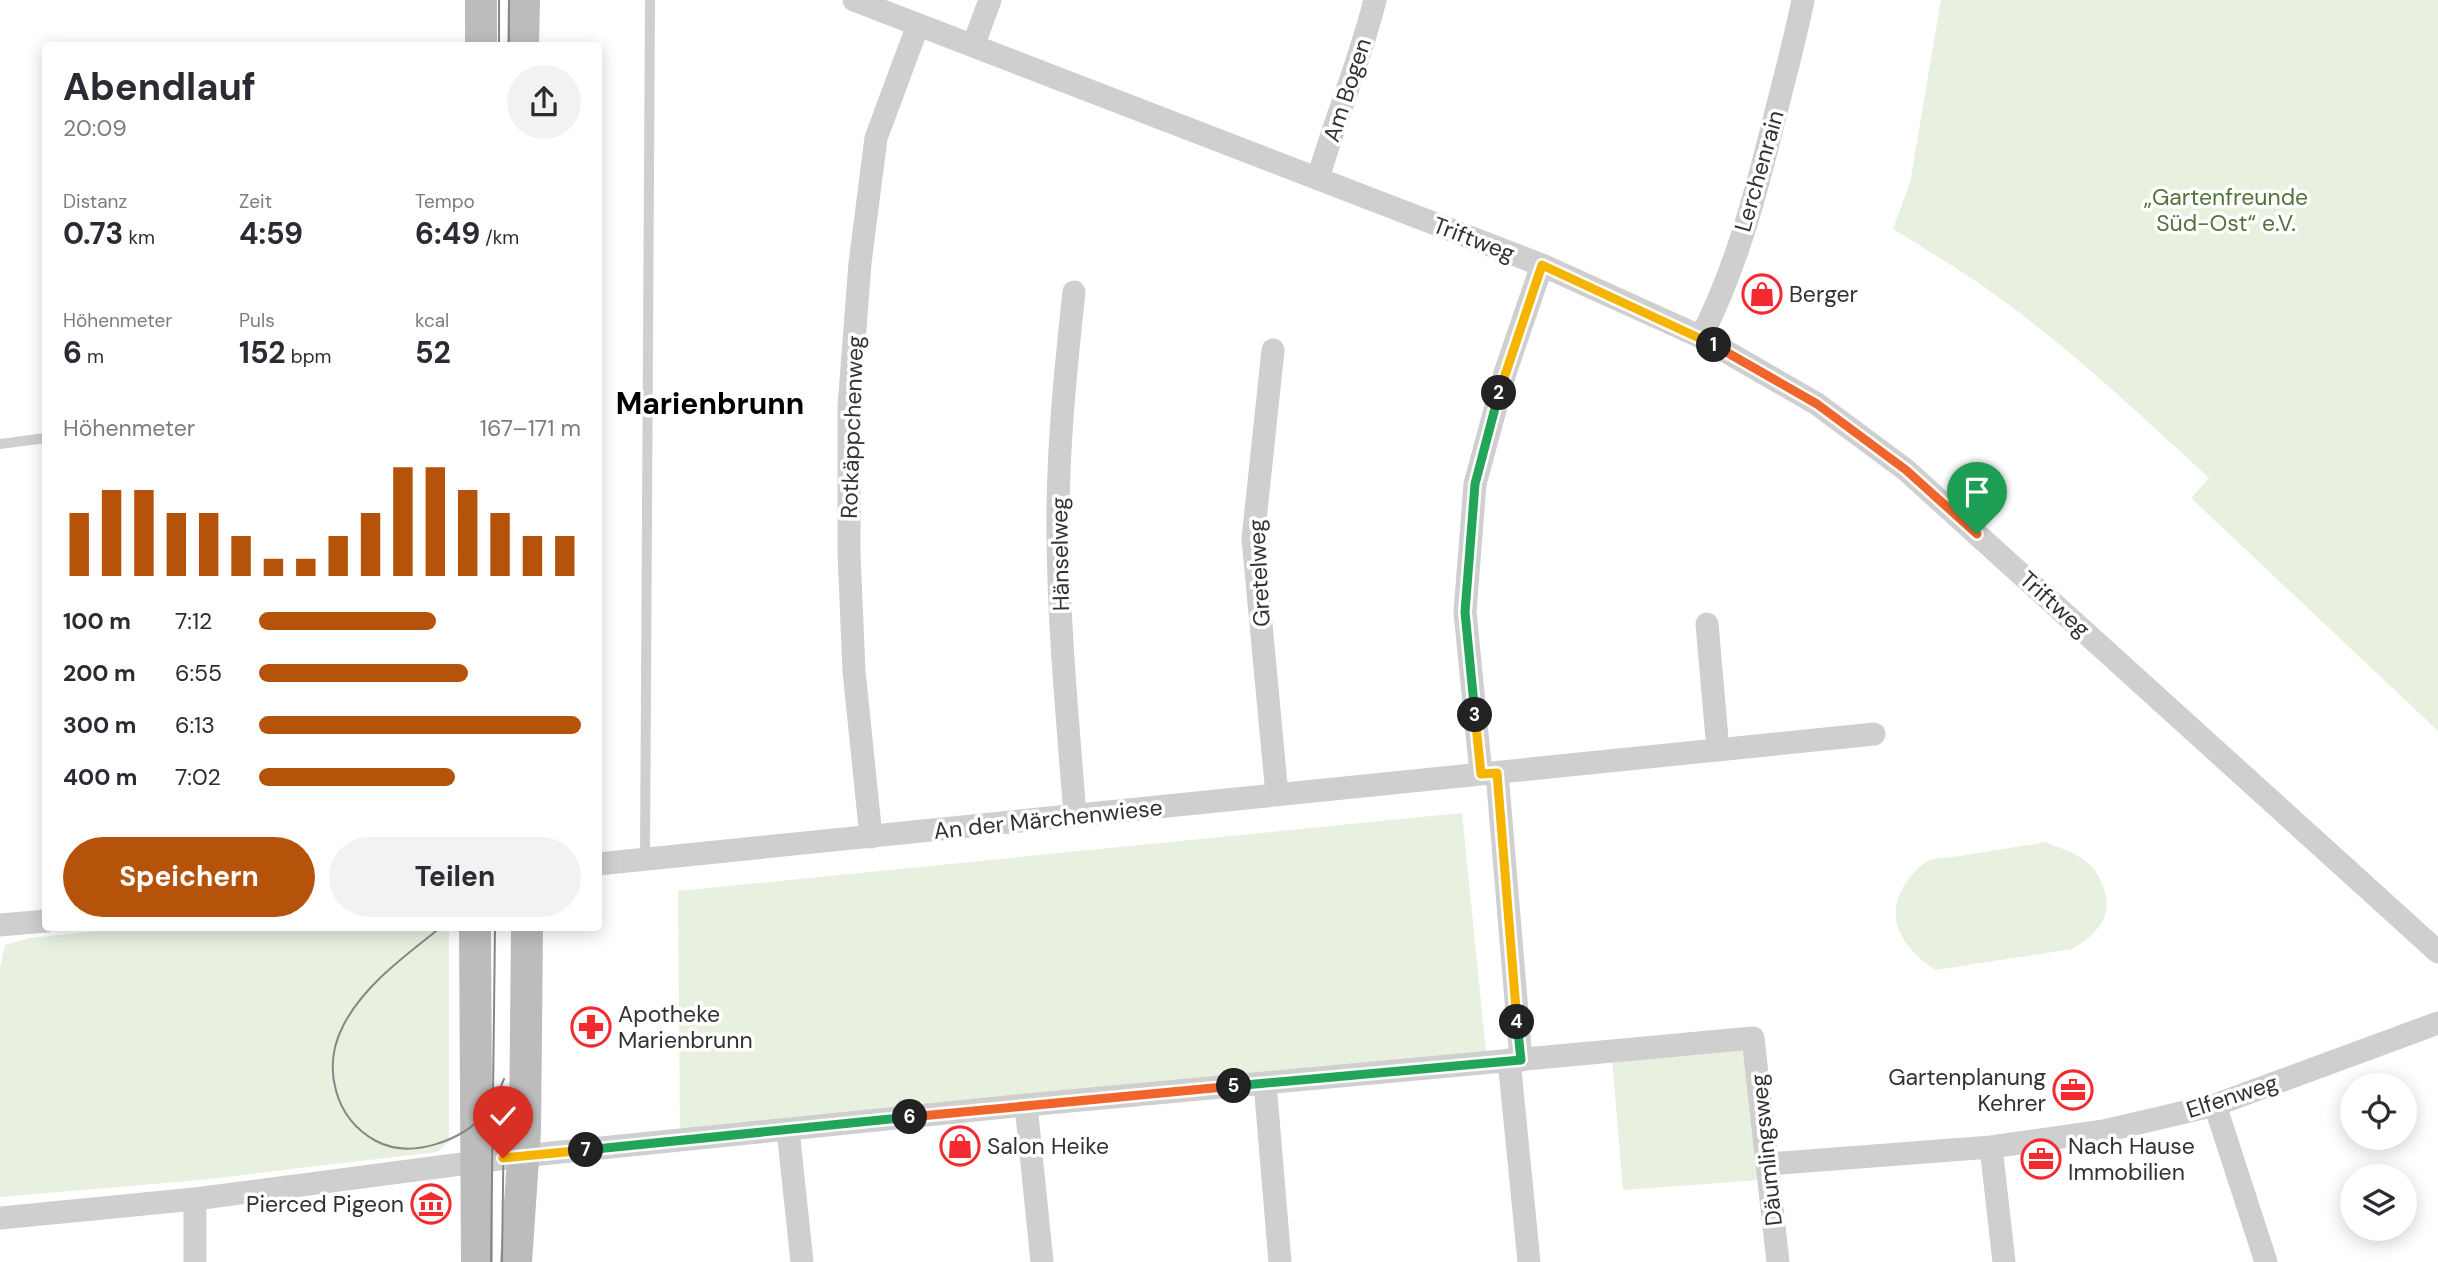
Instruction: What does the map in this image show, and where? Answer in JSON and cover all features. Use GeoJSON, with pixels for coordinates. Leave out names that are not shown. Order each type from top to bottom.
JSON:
{"type":"FeatureCollection","features":[{"type":"Feature","properties":{"kind":"main road"},"geometry":{"type":"LineString","coordinates":[[481,0],[481,42]]}},
{"type":"Feature","properties":{"kind":"main road"},"geometry":{"type":"LineString","coordinates":[[523,42],[524,0]]}},
{"type":"Feature","properties":{"kind":"main road"},"geometry":{"type":"LineString","coordinates":[[475,931],[477,1262]]}},
{"type":"Feature","properties":{"kind":"main road"},"geometry":{"type":"LineString","coordinates":[[516,1262],[525,1130],[527,931]]}},
{"type":"Feature","properties":{"kind":"street","name":"Triftweg"},"geometry":{"type":"LineString","coordinates":[[854,0],[1542,265],[1701,337],[1817,404],[1906,470],[2438,952]]}},
{"type":"Feature","properties":{"kind":"street"},"geometry":{"type":"LineString","coordinates":[[973,46],[990,0]]}},
{"type":"Feature","properties":{"kind":"street","name":"Am Bogen"},"geometry":{"type":"LineString","coordinates":[[1318,179],[1332,132],[1354,75],[1375,0]]}},
{"type":"Feature","properties":{"kind":"street","name":"Lerchenrain"},"geometry":{"type":"LineString","coordinates":[[1701,337],[1713,313],[1762,170],[1803,0]]}},
{"type":"Feature","properties":{"kind":"street","name":"Rotkäppchenweg"},"geometry":{"type":"LineString","coordinates":[[871,837],[854,671],[849,554],[849,407],[860,263],[876,138],[918,25]]}},
{"type":"Feature","properties":{"kind":"street"},"geometry":{"type":"LineString","coordinates":[[1529,1262],[1515,1060],[1489,774],[1465,612],[1475,484],[1505,373],[1542,265]]}},
{"type":"Feature","properties":{"kind":"street","name":"Hänselweg"},"geometry":{"type":"LineString","coordinates":[[1074,292],[1062,409],[1058,537],[1062,651],[1075,816]]}},
{"type":"Feature","properties":{"kind":"street","name":"Gretelweg"},"geometry":{"type":"LineString","coordinates":[[1273,351],[1253,539],[1277,795]]}},
{"type":"Feature","properties":{"kind":"street"},"geometry":{"type":"LineString","coordinates":[[1707,624],[1717,750]]}},
{"type":"Feature","properties":{"kind":"street","name":"An der Märchenwiese"},"geometry":{"type":"LineString","coordinates":[[602,864],[1874,734]]}},
{"type":"Feature","properties":{"kind":"street"},"geometry":{"type":"LineString","coordinates":[[0,925],[42,921]]}},
{"type":"Feature","properties":{"kind":"street","name":"Elfenweg"},"geometry":{"type":"LineString","coordinates":[[1768,1164],[1991,1147],[2104,1131],[2215,1105],[2438,1023]]}},
{"type":"Feature","properties":{"kind":"street","name":"Däumlingsweg"},"geometry":{"type":"LineString","coordinates":[[1515,1060],[1753,1038],[1778,1262]]}},
{"type":"Feature","properties":{"kind":"street"},"geometry":{"type":"LineString","coordinates":[[0,1218],[195,1199],[522,1156],[1026,1105],[1515,1060]]}},
{"type":"Feature","properties":{"kind":"street"},"geometry":{"type":"LineString","coordinates":[[1265,1083],[1280,1262]]}},
{"type":"Feature","properties":{"kind":"street"},"geometry":{"type":"LineString","coordinates":[[1026,1105],[1042,1262]]}},
{"type":"Feature","properties":{"kind":"street"},"geometry":{"type":"LineString","coordinates":[[2215,1105],[2266,1262]]}},
{"type":"Feature","properties":{"kind":"street"},"geometry":{"type":"LineString","coordinates":[[788,1130],[802,1262]]}},
{"type":"Feature","properties":{"kind":"street"},"geometry":{"type":"LineString","coordinates":[[1991,1147],[2004,1262]]}},
{"type":"Feature","properties":{"kind":"street"},"geometry":{"type":"LineString","coordinates":[[195,1199],[195,1262]]}},
{"type":"Feature","properties":{"kind":"lane"},"geometry":{"type":"LineString","coordinates":[[645,859],[650,0]]}},
{"type":"Feature","properties":{"kind":"lane"},"geometry":{"type":"LineString","coordinates":[[0,444],[42,439]]}},
{"type":"Feature","properties":{"kind":"green space","name":"„Gartenfreunde Süd-Ost“ e.V."},"geometry":{"type":"Polygon","coordinates":[[[1941,0],[2438,0],[2438,731],[2191,498],[2209,478],[2094,374],[2034,324],[1971,278],[1893,229],[1910,183],[1941,0]]]}},
{"type":"Feature","properties":{"kind":"green space"},"geometry":{"type":"Polygon","coordinates":[[[1462,813],[1486,1052],[680,1131],[678,891],[1462,813]]]}},
{"type":"Feature","properties":{"kind":"green space"},"geometry":{"type":"Polygon","coordinates":[[[2046,842],[2086,861],[2095,871],[2106,894],[2107,905],[2102,922],[2082,943],[2072,949],[1935,970],[1913,952],[1899,930],[1896,906],[1908,880],[1922,864],[1935,859],[2046,842]]]}},
{"type":"Feature","properties":{"kind":"green space"},"geometry":{"type":"Polygon","coordinates":[[[97,931],[449,931],[449,1142],[437,1152],[200,1180],[0,1197],[0,968],[5,945],[30,938],[97,931]]]}},
{"type":"Feature","properties":{"kind":"green space"},"geometry":{"type":"Polygon","coordinates":[[[1738,1047],[1745,1055],[1760,1180],[1623,1190],[1612,1058],[1738,1047]]]}},
{"type":"Feature","properties":{"kind":"tram line"},"geometry":{"type":"LineString","coordinates":[[499,0],[499,42]]}},
{"type":"Feature","properties":{"kind":"tram line"},"geometry":{"type":"LineString","coordinates":[[509,0],[509,42]]}},
{"type":"Feature","properties":{"kind":"tram line"},"geometry":{"type":"LineString","coordinates":[[436,931],[374,984],[343,1026],[333,1058],[336,1090],[342,1105],[350,1119],[376,1141],[390,1146],[421,1148],[451,1138],[477,1122],[493,1104],[504,1079]]}},
{"type":"Feature","properties":{"kind":"tram line"},"geometry":{"type":"LineString","coordinates":[[491,1262],[495,931]]}},
{"type":"Feature","properties":{"kind":"tram line"},"geometry":{"type":"LineString","coordinates":[[502,1262],[504,1112]]}},
{"type":"Feature","properties":{"kind":"place","name":"Berger"},"geometry":{"type":"Point","coordinates":[1762,294]}},
{"type":"Feature","properties":{"kind":"place","name":"Apotheke Marienbrunn"},"geometry":{"type":"Point","coordinates":[591,1027]}},
{"type":"Feature","properties":{"kind":"place","name":"Gartenplanung Kehrer"},"geometry":{"type":"Point","coordinates":[2073,1090]}},
{"type":"Feature","properties":{"kind":"place","name":"Salon Heike"},"geometry":{"type":"Point","coordinates":[960,1146]}},
{"type":"Feature","properties":{"kind":"place","name":"Nach Hause Immobilien"},"geometry":{"type":"Point","coordinates":[2041,1159]}},
{"type":"Feature","properties":{"kind":"place","name":"Pierced Pigeon"},"geometry":{"type":"Point","coordinates":[431,1204]}},
{"type":"Feature","properties":{"kind":"district","name":"Marienbrunn"},"geometry":{"type":"Point","coordinates":[710,404]}},
{"type":"Feature","properties":{"kind":"route"},"geometry":{"type":"LineString","coordinates":[[503,1158],[1026,1105],[1521,1060],[1497,773],[1481,774],[1465,612],[1475,484],[1505,373],[1542,265],[1701,337],[1817,404],[1906,470],[1977,534]]}}]}
